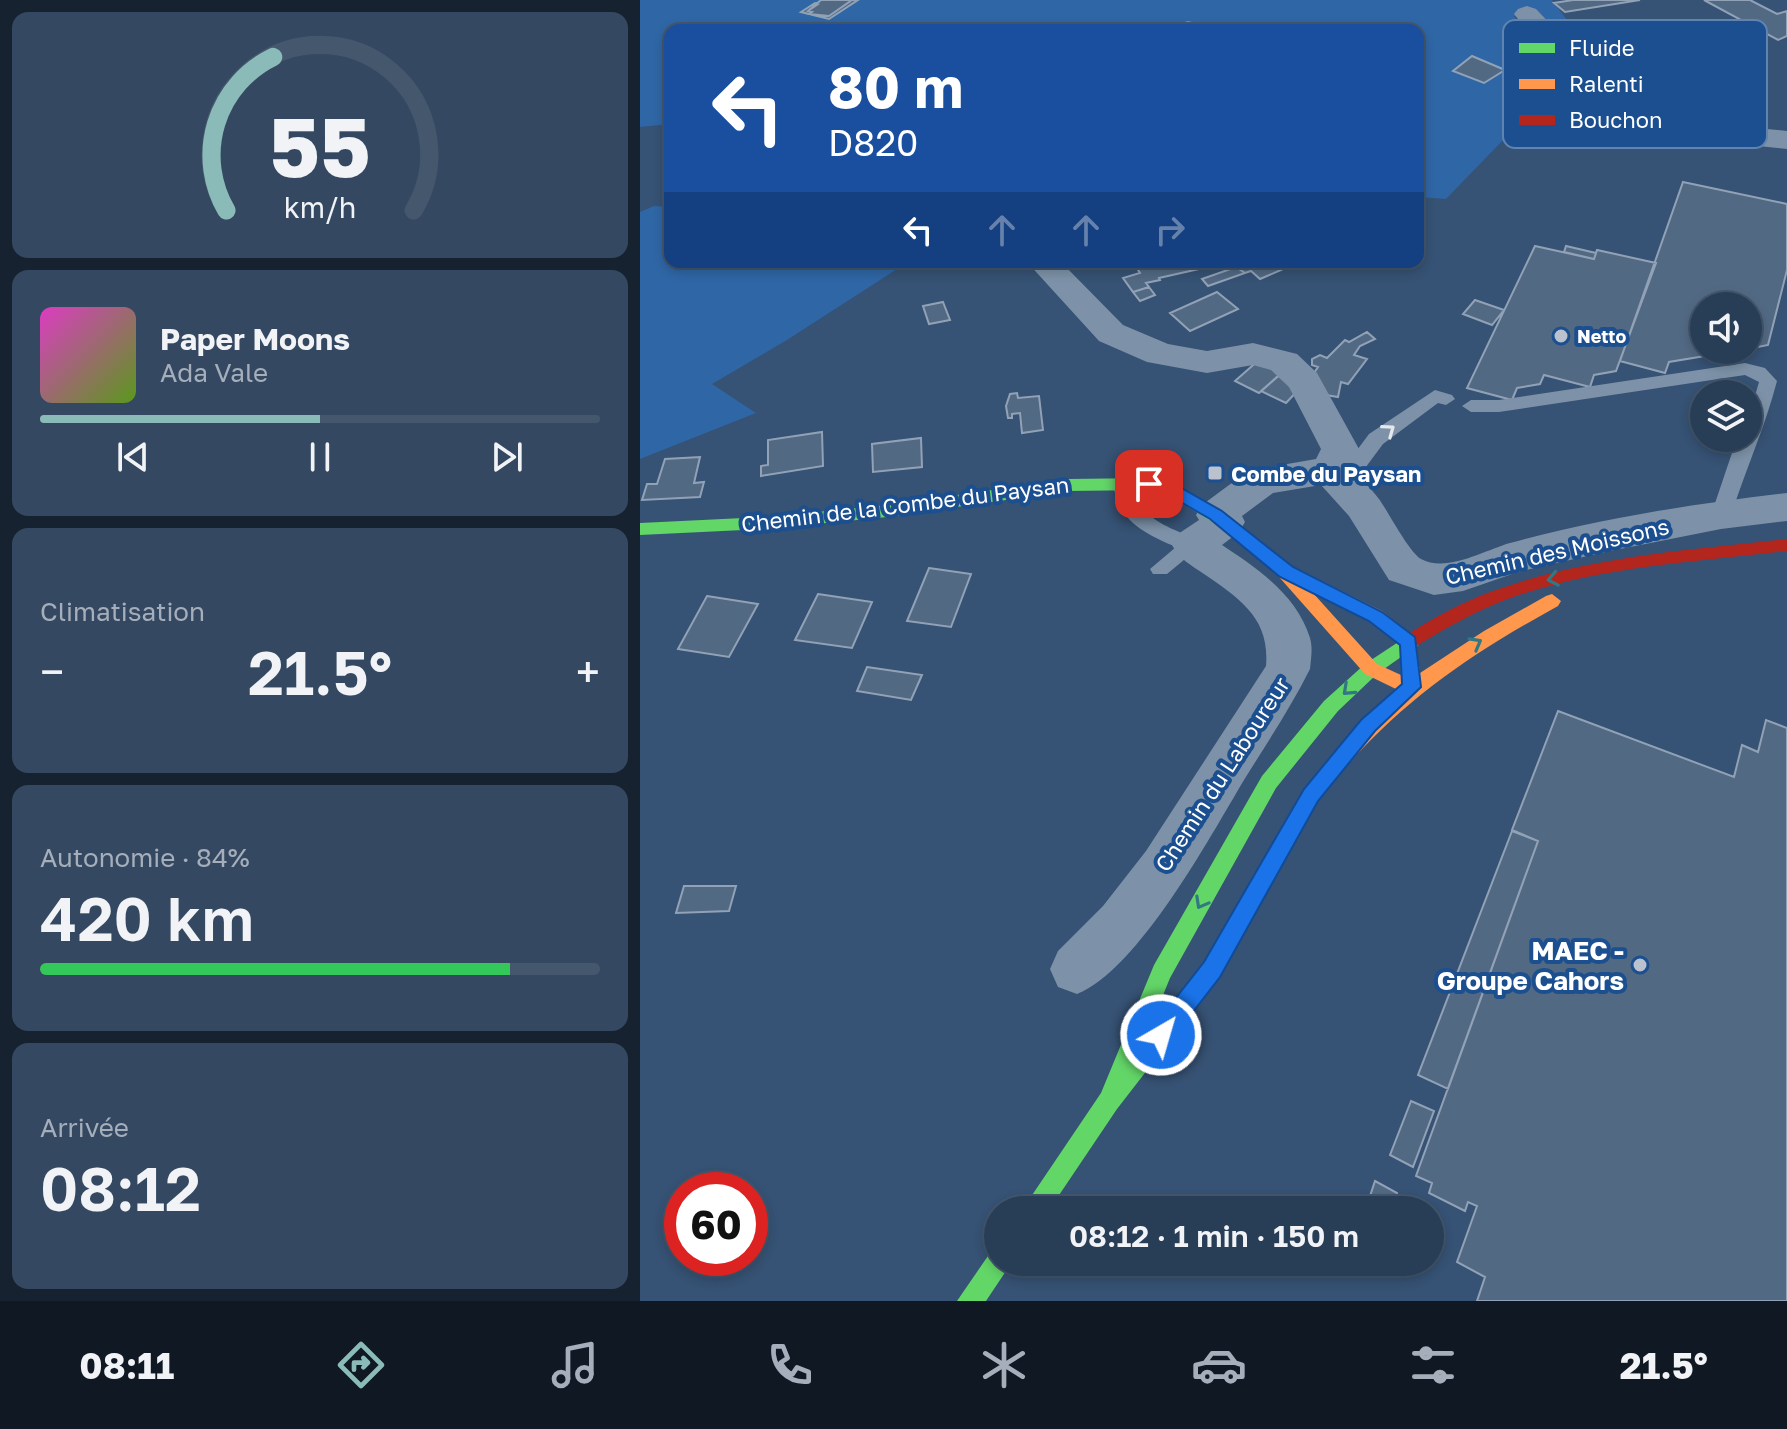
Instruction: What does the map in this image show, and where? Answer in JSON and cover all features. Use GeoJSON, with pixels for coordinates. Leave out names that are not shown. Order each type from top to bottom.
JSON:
{"type":"FeatureCollection","features":[{"type":"Feature","properties":{"kind":"main road","name":"Chemin de la Combe du Paysan"},"geometry":{"type":"LineString","coordinates":[[640,529],[887,511],[1068,485],[1123,482],[1170,489],[1198,538],[1286,572],[1376,616],[1409,642]]}},
{"type":"Feature","properties":{"kind":"main road"},"geometry":{"type":"LineString","coordinates":[[1109,1101],[1162,972],[1269,782],[1331,706],[1371,669],[1438,622],[1533,583],[1630,565],[1787,545]]}},
{"type":"Feature","properties":{"kind":"main road"},"geometry":{"type":"LineString","coordinates":[[1044,1196],[1109,1101],[1212,969],[1311,795],[1368,726],[1411,687],[1462,651],[1556,599],[1630,565]]}},
{"type":"Feature","properties":{"kind":"main road","name":"Chemin de la Combe du Paysan"},"geometry":{"type":"LineString","coordinates":[[1286,572],[1371,669],[1411,687]]}},
{"type":"Feature","properties":{"kind":"main road"},"geometry":{"type":"LineString","coordinates":[[1409,642],[1411,687]]}},
{"type":"Feature","properties":{"kind":"main road"},"geometry":{"type":"LineString","coordinates":[[970,1301],[989,1276]]}},
{"type":"Feature","properties":{"kind":"street"},"geometry":{"type":"LineString","coordinates":[[1527,14],[1532,20]]}},
{"type":"Feature","properties":{"kind":"street"},"geometry":{"type":"LineString","coordinates":[[1767,138],[1787,140]]}},
{"type":"Feature","properties":{"kind":"street"},"geometry":{"type":"LineString","coordinates":[[1049,268],[1111,333],[1160,354],[1207,362],[1253,354],[1284,362],[1304,381],[1340,449],[1337,476],[1262,481],[1198,538]]}},
{"type":"Feature","properties":{"kind":"street","name":"Chemin des Moissons"},"geometry":{"type":"LineString","coordinates":[[1337,476],[1404,569],[1434,579],[1463,575],[1512,558],[1605,537],[1721,515],[1787,507]]}},
{"type":"Feature","properties":{"kind":"street","name":"Chemin du Laboureur"},"geometry":{"type":"LineString","coordinates":[[1077,969],[1121,923],[1164,867],[1288,669],[1289,639],[1268,605],[1198,538]]}},
{"type":"Feature","properties":{"kind":"lane"},"geometry":{"type":"LineString","coordinates":[[1471,406],[1499,406],[1745,369],[1759,372],[1768,381],[1758,420],[1744,447],[1721,515]]}},
{"type":"Feature","properties":{"kind":"lane"},"geometry":{"type":"LineString","coordinates":[[1337,476],[1376,439],[1435,396],[1446,399]]}},
{"type":"Feature","properties":{"kind":"lane","name":"Chemin de la Combe du Paysan"},"geometry":{"type":"LineString","coordinates":[[1123,482],[1123,496],[1129,511],[1145,526],[1198,538]]}},
{"type":"Feature","properties":{"kind":"shaded area"},"geometry":{"type":"Polygon","coordinates":[[[640,0],[1552,0],[1567,20],[1534,20],[1514,16],[1517,20],[1503,20],[1503,140],[1446,199],[1424,197],[1424,24],[664,24],[664,125],[640,127],[640,0]]]}},
{"type":"Feature","properties":{"kind":"shaded area"},"geometry":{"type":"Polygon","coordinates":[[[654,206],[664,207],[664,268],[899,268],[712,384],[756,413],[640,459],[640,212],[654,206]]]}},
{"type":"Feature","properties":{"kind":"building"},"geometry":{"type":"Polygon","coordinates":[[[821,0],[852,0],[829,16],[809,14],[812,12],[808,11],[821,0]]]}},
{"type":"Feature","properties":{"kind":"building"},"geometry":{"type":"Polygon","coordinates":[[[852,0],[858,0],[829,19],[809,14],[829,16],[852,0]]]}},
{"type":"Feature","properties":{"kind":"building"},"geometry":{"type":"Polygon","coordinates":[[[1640,0],[1565,12],[1554,3],[1640,0]]]}},
{"type":"Feature","properties":{"kind":"building"},"geometry":{"type":"Polygon","coordinates":[[[1704,0],[1750,0],[1777,14],[1787,11],[1787,36],[1778,40],[1767,34],[1767,20],[1741,20],[1704,0]]]}},
{"type":"Feature","properties":{"kind":"building"},"geometry":{"type":"Polygon","coordinates":[[[818,4],[808,11],[812,12],[801,12],[818,4]]]}},
{"type":"Feature","properties":{"kind":"building"},"geometry":{"type":"Polygon","coordinates":[[[1472,56],[1503,69],[1484,83],[1453,71],[1472,56]]]}},
{"type":"Feature","properties":{"kind":"building"},"geometry":{"type":"Polygon","coordinates":[[[1683,182],[1787,204],[1787,270],[1768,345],[1762,346],[1762,292],[1690,292],[1690,358],[1669,362],[1665,373],[1620,361],[1683,182]]]}},
{"type":"Feature","properties":{"kind":"building","name":"Netto"},"geometry":{"type":"Polygon","coordinates":[[[1535,246],[1594,259],[1597,250],[1656,263],[1616,371],[1594,375],[1590,387],[1544,375],[1540,384],[1517,388],[1512,400],[1467,388],[1535,246]]]}},
{"type":"Feature","properties":{"kind":"building"},"geometry":{"type":"Polygon","coordinates":[[[1566,246],[1596,253],[1594,259],[1564,252],[1566,246]]]}},
{"type":"Feature","properties":{"kind":"building"},"geometry":{"type":"Polygon","coordinates":[[[1137,268],[1203,268],[1159,278],[1146,283],[1149,287],[1133,292],[1123,278],[1140,273],[1137,268]]]}},
{"type":"Feature","properties":{"kind":"building"},"geometry":{"type":"Polygon","coordinates":[[[1233,268],[1245,273],[1208,286],[1202,279],[1233,268]]]}},
{"type":"Feature","properties":{"kind":"building"},"geometry":{"type":"Polygon","coordinates":[[[1238,268],[1281,270],[1260,279],[1251,271],[1245,273],[1238,268]]]}},
{"type":"Feature","properties":{"kind":"building"},"geometry":{"type":"Polygon","coordinates":[[[1149,287],[1155,295],[1140,301],[1133,292],[1149,287]]]}},
{"type":"Feature","properties":{"kind":"building"},"geometry":{"type":"Polygon","coordinates":[[[1217,292],[1238,309],[1190,331],[1170,313],[1217,292]]]}},
{"type":"Feature","properties":{"kind":"building"},"geometry":{"type":"Polygon","coordinates":[[[1475,300],[1504,310],[1492,325],[1463,314],[1475,300]]]}},
{"type":"Feature","properties":{"kind":"building"},"geometry":{"type":"Polygon","coordinates":[[[943,302],[950,320],[929,324],[923,306],[943,302]]]}},
{"type":"Feature","properties":{"kind":"building"},"geometry":{"type":"Polygon","coordinates":[[[1367,332],[1375,339],[1360,346],[1354,355],[1367,359],[1348,384],[1341,382],[1338,397],[1326,395],[1314,373],[1318,367],[1312,365],[1312,359],[1320,355],[1327,358],[1345,340],[1349,342],[1367,332]]]}},
{"type":"Feature","properties":{"kind":"building"},"geometry":{"type":"Polygon","coordinates":[[[1260,359],[1284,371],[1259,393],[1235,381],[1260,359]]]}},
{"type":"Feature","properties":{"kind":"building"},"geometry":{"type":"Polygon","coordinates":[[[1278,376],[1301,387],[1286,403],[1261,391],[1278,376]]]}},
{"type":"Feature","properties":{"kind":"building"},"geometry":{"type":"Polygon","coordinates":[[[1017,393],[1018,398],[1039,396],[1043,430],[1022,433],[1020,413],[1008,418],[1006,406],[1010,394],[1017,393]]]}},
{"type":"Feature","properties":{"kind":"building"},"geometry":{"type":"Polygon","coordinates":[[[822,432],[823,466],[761,476],[761,466],[768,465],[768,440],[822,432]]]}},
{"type":"Feature","properties":{"kind":"building"},"geometry":{"type":"Polygon","coordinates":[[[921,438],[922,467],[873,472],[872,444],[921,438]]]}},
{"type":"Feature","properties":{"kind":"building"},"geometry":{"type":"Polygon","coordinates":[[[700,457],[694,483],[704,482],[700,497],[642,500],[647,484],[657,484],[665,459],[700,457]]]}},
{"type":"Feature","properties":{"kind":"building"},"geometry":{"type":"Polygon","coordinates":[[[929,568],[971,574],[951,627],[907,621],[929,568]]]}},
{"type":"Feature","properties":{"kind":"building"},"geometry":{"type":"Polygon","coordinates":[[[818,594],[872,602],[852,648],[795,640],[818,594]]]}},
{"type":"Feature","properties":{"kind":"building"},"geometry":{"type":"Polygon","coordinates":[[[707,596],[758,604],[729,657],[678,649],[707,596]]]}},
{"type":"Feature","properties":{"kind":"building"},"geometry":{"type":"Polygon","coordinates":[[[867,667],[922,675],[911,700],[857,691],[867,667]]]}},
{"type":"Feature","properties":{"kind":"building","name":"MAEC - Groupe Cahors"},"geometry":{"type":"Polygon","coordinates":[[[1558,711],[1734,777],[1742,745],[1758,752],[1766,720],[1787,728],[1787,1301],[1477,1301],[1485,1277],[1457,1262],[1477,1206],[1468,1202],[1465,1211],[1444,1200],[1444,1196],[1429,1193],[1432,1183],[1416,1176],[1538,841],[1512,830],[1558,711]]]}},
{"type":"Feature","properties":{"kind":"building"},"geometry":{"type":"Polygon","coordinates":[[[1512,831],[1538,841],[1448,1089],[1418,1075],[1512,831]]]}},
{"type":"Feature","properties":{"kind":"building"},"geometry":{"type":"Polygon","coordinates":[[[684,886],[736,886],[729,911],[676,913],[684,886]]]}},
{"type":"Feature","properties":{"kind":"building"},"geometry":{"type":"Polygon","coordinates":[[[1411,1101],[1434,1111],[1413,1167],[1390,1155],[1411,1101]]]}},
{"type":"Feature","properties":{"kind":"building"},"geometry":{"type":"Polygon","coordinates":[[[1375,1181],[1397,1193],[1396,1196],[1370,1196],[1375,1181]]]}},
{"type":"Feature","properties":{"kind":"traffic: fast"},"geometry":{"type":"LineString","coordinates":[[640,529],[766,523],[887,511],[1068,485],[1149,484],[1170,489],[1225,522],[1278,565]]}},
{"type":"Feature","properties":{"kind":"traffic: fast"},"geometry":{"type":"LineString","coordinates":[[1109,1101],[1162,972],[1269,782],[1331,706],[1371,669],[1412,640]]}},
{"type":"Feature","properties":{"kind":"traffic: fast"},"geometry":{"type":"LineString","coordinates":[[1044,1196],[1109,1101],[1212,969],[1311,795],[1336,764]]}},
{"type":"Feature","properties":{"kind":"traffic: fast"},"geometry":{"type":"LineString","coordinates":[[970,1301],[989,1276]]}},
{"type":"Feature","properties":{"kind":"traffic: slow"},"geometry":{"type":"LineString","coordinates":[[1278,565],[1371,669],[1411,687],[1409,642],[1376,616],[1286,572]]}},
{"type":"Feature","properties":{"kind":"traffic: slow"},"geometry":{"type":"LineString","coordinates":[[1336,764],[1410,690],[1462,653],[1552,601]]}},
{"type":"Feature","properties":{"kind":"traffic: jam"},"geometry":{"type":"LineString","coordinates":[[1412,640],[1454,615],[1544,581],[1641,562],[1787,545]]}},
{"type":"Feature","properties":{"kind":"place","name":"Netto"},"geometry":{"type":"Point","coordinates":[1561,336]}},
{"type":"Feature","properties":{"kind":"place","name":"Combe du Paysan"},"geometry":{"type":"Point","coordinates":[1215,473]}},
{"type":"Feature","properties":{"kind":"place","name":"MAEC - Groupe Cahors"},"geometry":{"type":"Point","coordinates":[1640,965]}},
{"type":"Feature","properties":{"kind":"route"},"geometry":{"type":"LineString","coordinates":[[1149,484],[1170,489],[1216,515],[1286,572],[1376,616],[1409,642],[1411,687],[1368,726],[1311,795],[1212,969],[1161,1035]]}}]}
